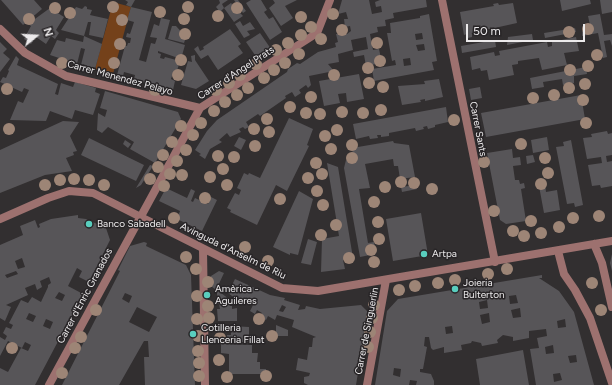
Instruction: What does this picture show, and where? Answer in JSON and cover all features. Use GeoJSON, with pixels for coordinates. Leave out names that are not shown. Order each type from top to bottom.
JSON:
{"type":"FeatureCollection","features":[{"type":"Feature","properties":{"kind":"street","name":"Carrer d'Angel Prats"},"geometry":{"type":"LineString","coordinates":[[140,216],[200,108],[317,33],[330,0]]}},
{"type":"Feature","properties":{"kind":"street","name":"Carrer Sants"},"geometry":{"type":"LineString","coordinates":[[442,0],[495,262]]}},
{"type":"Feature","properties":{"kind":"street","name":"Carrer Menendez Pelayo"},"geometry":{"type":"LineString","coordinates":[[0,29],[25,53],[66,76],[200,108]]}},
{"type":"Feature","properties":{"kind":"street","name":"Avinguda d'Anselm de Riu"},"geometry":{"type":"LineString","coordinates":[[0,219],[48,198],[69,191],[93,193],[282,288],[318,290],[495,262],[612,241]]}},
{"type":"Feature","properties":{"kind":"street","name":"Carrer d'Enric Granados"},"geometry":{"type":"LineString","coordinates":[[48,385],[140,216]]}},
{"type":"Feature","properties":{"kind":"street"},"geometry":{"type":"LineString","coordinates":[[594,244],[602,263],[612,307]]}},
{"type":"Feature","properties":{"kind":"street"},"geometry":{"type":"LineString","coordinates":[[203,249],[205,385]]}},
{"type":"Feature","properties":{"kind":"street"},"geometry":{"type":"LineString","coordinates":[[558,251],[564,274],[575,290],[590,318],[612,383]]}},
{"type":"Feature","properties":{"kind":"street","name":"Carrer de Singuerlin"},"geometry":{"type":"LineString","coordinates":[[367,385],[386,280]]}},
{"type":"Feature","properties":{"kind":"shaded area"},"geometry":{"type":"Polygon","coordinates":[[[113,2],[131,7],[113,74],[95,69],[113,2]]]}},
{"type":"Feature","properties":{"kind":"building"},"geometry":{"type":"Polygon","coordinates":[[[1,0],[34,0],[42,9],[23,25],[1,0]]]}},
{"type":"Feature","properties":{"kind":"building"},"geometry":{"type":"Polygon","coordinates":[[[125,0],[135,0],[131,7],[126,5],[128,2],[125,0]]]}},
{"type":"Feature","properties":{"kind":"building"},"geometry":{"type":"Polygon","coordinates":[[[219,0],[228,0],[222,4],[224,8],[220,12],[216,7],[220,3],[219,0]]]}},
{"type":"Feature","properties":{"kind":"building"},"geometry":{"type":"Polygon","coordinates":[[[234,0],[238,0],[246,11],[243,13],[234,0]]]}},
{"type":"Feature","properties":{"kind":"building"},"geometry":{"type":"Polygon","coordinates":[[[251,0],[261,0],[267,10],[264,12],[269,19],[273,17],[282,32],[270,40],[246,3],[251,0]]]}},
{"type":"Feature","properties":{"kind":"building"},"geometry":{"type":"Polygon","coordinates":[[[273,0],[297,0],[285,6],[293,18],[281,26],[269,8],[275,3],[273,0]]]}},
{"type":"Feature","properties":{"kind":"building"},"geometry":{"type":"Polygon","coordinates":[[[342,0],[369,0],[372,14],[382,12],[381,6],[376,7],[375,2],[380,0],[426,0],[427,7],[393,13],[394,18],[385,20],[386,26],[377,27],[378,32],[370,34],[373,50],[379,49],[382,63],[366,66],[364,55],[354,57],[353,52],[368,49],[366,37],[351,40],[353,50],[338,54],[339,62],[328,64],[334,71],[309,76],[311,85],[308,88],[306,85],[299,90],[301,93],[295,97],[292,92],[285,96],[286,98],[260,116],[258,114],[246,122],[249,127],[239,129],[241,132],[230,137],[227,133],[219,140],[222,142],[210,149],[205,159],[199,155],[201,154],[195,150],[207,131],[217,120],[287,72],[288,69],[297,63],[300,64],[318,52],[336,47],[335,43],[338,42],[336,34],[347,34],[351,31],[350,26],[345,27],[344,19],[348,19],[346,12],[338,14],[342,0]]]}},
{"type":"Feature","properties":{"kind":"building"},"geometry":{"type":"Polygon","coordinates":[[[560,0],[590,0],[591,4],[562,11],[560,0]]]}},
{"type":"Feature","properties":{"kind":"building"},"geometry":{"type":"Polygon","coordinates":[[[600,0],[612,0],[612,12],[602,14],[600,0]]]}},
{"type":"Feature","properties":{"kind":"building"},"geometry":{"type":"Polygon","coordinates":[[[231,3],[243,16],[234,22],[224,8],[231,3]]]}},
{"type":"Feature","properties":{"kind":"building"},"geometry":{"type":"Polygon","coordinates":[[[498,3],[499,5],[513,3],[517,23],[472,33],[472,37],[468,38],[467,34],[464,35],[460,12],[494,6],[493,4],[498,3]]]}},
{"type":"Feature","properties":{"kind":"building"},"geometry":{"type":"Polygon","coordinates":[[[85,6],[87,9],[92,10],[90,15],[108,19],[103,38],[89,35],[91,22],[88,22],[84,36],[61,30],[76,7],[82,9],[85,6]]]}},
{"type":"Feature","properties":{"kind":"building"},"geometry":{"type":"Polygon","coordinates":[[[131,7],[152,12],[139,60],[146,62],[151,43],[155,44],[157,38],[150,37],[154,24],[159,26],[161,18],[170,20],[165,39],[185,45],[181,59],[158,51],[158,53],[161,54],[160,58],[164,59],[165,57],[180,61],[176,74],[173,73],[171,79],[175,81],[173,90],[134,80],[135,75],[124,72],[123,76],[117,75],[125,46],[130,43],[131,38],[126,37],[127,33],[130,34],[134,22],[127,20],[131,7]]]}},
{"type":"Feature","properties":{"kind":"building"},"geometry":{"type":"Polygon","coordinates":[[[50,8],[64,17],[56,30],[59,33],[55,39],[51,36],[46,44],[36,37],[31,44],[24,39],[31,26],[28,24],[50,8]]]}},
{"type":"Feature","properties":{"kind":"building"},"geometry":{"type":"Polygon","coordinates":[[[429,14],[437,61],[432,62],[434,70],[374,81],[372,69],[396,65],[395,60],[392,61],[387,33],[391,33],[390,23],[420,18],[420,16],[429,14]],[[422,33],[415,34],[416,40],[423,39],[422,33]],[[424,44],[416,45],[418,51],[425,50],[424,44]],[[410,58],[403,59],[404,66],[411,65],[410,58]]]}},
{"type":"Feature","properties":{"kind":"building"},"geometry":{"type":"Polygon","coordinates":[[[600,14],[604,35],[612,34],[612,46],[610,40],[604,41],[607,57],[603,58],[598,33],[582,36],[582,31],[591,30],[588,16],[600,14]]]}},
{"type":"Feature","properties":{"kind":"building"},"geometry":{"type":"Polygon","coordinates":[[[240,21],[243,26],[250,22],[255,29],[247,31],[250,35],[244,38],[235,24],[240,21]]]}},
{"type":"Feature","properties":{"kind":"building"},"geometry":{"type":"Polygon","coordinates":[[[172,26],[176,26],[186,37],[184,43],[168,39],[172,26]]]}},
{"type":"Feature","properties":{"kind":"building"},"geometry":{"type":"Polygon","coordinates":[[[575,28],[576,32],[545,38],[544,33],[575,28]]]}},
{"type":"Feature","properties":{"kind":"building"},"geometry":{"type":"Polygon","coordinates":[[[230,29],[241,44],[238,46],[243,53],[218,70],[208,55],[201,59],[194,49],[198,46],[200,51],[204,49],[203,47],[230,29]]]}},
{"type":"Feature","properties":{"kind":"building"},"geometry":{"type":"Polygon","coordinates":[[[260,33],[271,49],[257,58],[246,42],[260,33]]]}},
{"type":"Feature","properties":{"kind":"building"},"geometry":{"type":"Polygon","coordinates":[[[532,34],[533,40],[507,45],[508,37],[532,34]]]}},
{"type":"Feature","properties":{"kind":"building"},"geometry":{"type":"Polygon","coordinates":[[[84,36],[102,44],[95,69],[81,65],[85,49],[81,48],[77,64],[50,55],[57,40],[65,42],[66,38],[83,42],[84,36]]]}},
{"type":"Feature","properties":{"kind":"building"},"geometry":{"type":"Polygon","coordinates":[[[576,37],[579,51],[564,53],[567,65],[542,70],[539,58],[518,61],[518,64],[512,65],[514,75],[489,80],[487,70],[481,71],[480,68],[472,70],[470,57],[494,52],[495,56],[500,55],[499,51],[547,42],[548,47],[552,46],[552,42],[576,37]]]}},
{"type":"Feature","properties":{"kind":"building"},"geometry":{"type":"Polygon","coordinates":[[[495,40],[496,47],[462,53],[461,46],[495,40]]]}},
{"type":"Feature","properties":{"kind":"building"},"geometry":{"type":"Polygon","coordinates":[[[0,42],[7,49],[3,53],[10,59],[0,72],[0,42]]]}},
{"type":"Feature","properties":{"kind":"building"},"geometry":{"type":"Polygon","coordinates":[[[195,55],[195,60],[209,81],[196,89],[181,85],[188,61],[192,62],[191,56],[195,55]]]}},
{"type":"Feature","properties":{"kind":"building"},"geometry":{"type":"Polygon","coordinates":[[[16,56],[19,59],[17,65],[58,84],[55,94],[58,95],[61,83],[73,87],[75,82],[96,88],[95,92],[100,94],[93,115],[75,110],[72,119],[50,111],[46,121],[10,120],[18,101],[23,103],[29,90],[24,88],[22,92],[0,82],[3,77],[6,78],[9,71],[8,70],[16,56]]]}},
{"type":"Feature","properties":{"kind":"building"},"geometry":{"type":"Polygon","coordinates":[[[586,67],[587,74],[574,76],[574,83],[563,85],[562,79],[543,82],[544,87],[532,89],[530,78],[586,67]]]}},
{"type":"Feature","properties":{"kind":"building"},"geometry":{"type":"Polygon","coordinates":[[[359,74],[364,99],[347,102],[346,93],[338,94],[340,103],[324,106],[319,81],[359,74]]]}},
{"type":"Feature","properties":{"kind":"building"},"geometry":{"type":"Polygon","coordinates":[[[439,79],[443,97],[425,101],[425,99],[420,100],[421,102],[402,105],[398,86],[425,84],[424,81],[439,79]]]}},
{"type":"Feature","properties":{"kind":"building"},"geometry":{"type":"Polygon","coordinates":[[[480,87],[482,98],[471,100],[469,89],[480,87]]]}},
{"type":"Feature","properties":{"kind":"building"},"geometry":{"type":"Polygon","coordinates":[[[105,91],[178,112],[181,119],[155,163],[130,149],[134,142],[108,127],[102,133],[97,130],[98,113],[105,117],[107,110],[100,108],[105,91]]]}},
{"type":"Feature","properties":{"kind":"building"},"geometry":{"type":"Polygon","coordinates":[[[581,95],[585,119],[486,137],[481,113],[581,95]]]}},
{"type":"Feature","properties":{"kind":"building"},"geometry":{"type":"Polygon","coordinates":[[[446,107],[448,122],[435,125],[435,127],[428,129],[427,126],[423,127],[424,129],[416,131],[415,128],[389,133],[389,136],[381,137],[381,135],[377,135],[378,138],[370,139],[369,136],[356,139],[353,124],[446,107]]]}},
{"type":"Feature","properties":{"kind":"building"},"geometry":{"type":"Polygon","coordinates":[[[289,118],[313,129],[307,145],[309,146],[287,191],[276,185],[257,225],[230,212],[231,210],[227,208],[235,193],[239,195],[241,190],[237,188],[244,173],[248,175],[249,173],[260,178],[289,118]]]}},
{"type":"Feature","properties":{"kind":"building"},"geometry":{"type":"Polygon","coordinates":[[[63,121],[79,122],[70,136],[77,151],[73,152],[74,155],[66,158],[72,171],[45,175],[0,193],[0,150],[63,121]]]}},
{"type":"Feature","properties":{"kind":"building"},"geometry":{"type":"Polygon","coordinates":[[[607,131],[608,134],[612,133],[612,155],[606,156],[607,162],[612,161],[612,186],[601,188],[600,185],[592,186],[588,165],[602,163],[601,157],[587,159],[583,138],[592,137],[591,134],[607,131]]]}},
{"type":"Feature","properties":{"kind":"building"},"geometry":{"type":"Polygon","coordinates":[[[239,137],[246,140],[241,150],[234,146],[239,137]]]}},
{"type":"Feature","properties":{"kind":"building"},"geometry":{"type":"Polygon","coordinates":[[[547,137],[549,150],[533,153],[531,140],[547,137]]]}},
{"type":"Feature","properties":{"kind":"building"},"geometry":{"type":"Polygon","coordinates":[[[89,138],[144,165],[136,181],[81,155],[89,138]]]}},
{"type":"Feature","properties":{"kind":"building"},"geometry":{"type":"Polygon","coordinates":[[[125,140],[131,144],[128,148],[123,144],[125,140]]]}},
{"type":"Feature","properties":{"kind":"building"},"geometry":{"type":"Polygon","coordinates":[[[571,140],[583,205],[575,207],[574,203],[567,204],[556,147],[564,146],[563,142],[571,140]]]}},
{"type":"Feature","properties":{"kind":"building"},"geometry":{"type":"Polygon","coordinates":[[[393,141],[394,143],[409,145],[415,177],[400,179],[398,166],[394,166],[393,159],[365,164],[370,188],[359,189],[368,243],[374,242],[375,247],[369,248],[370,255],[360,257],[344,168],[346,160],[354,163],[352,148],[393,141]]]}},
{"type":"Feature","properties":{"kind":"building"},"geometry":{"type":"Polygon","coordinates":[[[512,149],[513,158],[520,157],[521,165],[513,166],[515,180],[519,180],[520,184],[524,183],[525,188],[521,189],[526,221],[506,224],[500,220],[487,153],[512,149]]]}},
{"type":"Feature","properties":{"kind":"building"},"geometry":{"type":"Polygon","coordinates":[[[533,155],[535,162],[527,164],[526,156],[533,155]]]}},
{"type":"Feature","properties":{"kind":"building"},"geometry":{"type":"Polygon","coordinates":[[[327,163],[338,167],[353,258],[343,260],[345,269],[321,272],[322,239],[339,236],[327,163]]]}},
{"type":"Feature","properties":{"kind":"building"},"geometry":{"type":"Polygon","coordinates":[[[150,165],[153,166],[141,185],[136,188],[150,165]]]}},
{"type":"Feature","properties":{"kind":"building"},"geometry":{"type":"Polygon","coordinates":[[[545,184],[546,192],[557,190],[560,210],[544,213],[539,186],[545,184]]]}},
{"type":"Feature","properties":{"kind":"building"},"geometry":{"type":"Polygon","coordinates":[[[416,185],[417,189],[402,192],[401,187],[416,185]]]}},
{"type":"Feature","properties":{"kind":"building"},"geometry":{"type":"Polygon","coordinates":[[[166,188],[187,198],[191,189],[195,191],[191,201],[193,202],[195,198],[208,204],[211,197],[217,200],[202,231],[177,219],[180,211],[159,201],[166,188]]]}},
{"type":"Feature","properties":{"kind":"building"},"geometry":{"type":"Polygon","coordinates":[[[299,191],[313,199],[298,255],[290,253],[290,255],[273,247],[299,191]]]}},
{"type":"Feature","properties":{"kind":"building"},"geometry":{"type":"Polygon","coordinates":[[[421,213],[428,255],[393,261],[386,219],[421,213]]]}},
{"type":"Feature","properties":{"kind":"building"},"geometry":{"type":"Polygon","coordinates":[[[78,215],[78,218],[86,219],[106,228],[110,240],[89,282],[79,277],[82,271],[77,268],[68,286],[83,294],[35,385],[0,385],[0,368],[8,372],[21,348],[28,351],[31,345],[25,342],[22,348],[8,341],[0,356],[0,337],[5,340],[7,336],[3,333],[6,327],[11,329],[13,325],[9,323],[21,300],[28,303],[32,297],[41,302],[48,285],[51,283],[49,277],[40,281],[42,287],[37,290],[35,284],[25,288],[28,295],[6,305],[11,307],[5,321],[0,318],[0,245],[23,235],[20,226],[35,220],[38,228],[40,227],[39,224],[51,219],[78,215]],[[22,258],[15,261],[18,269],[25,267],[22,258]],[[16,271],[5,275],[7,278],[18,274],[16,271]],[[59,292],[55,298],[62,301],[65,295],[59,292]],[[29,313],[26,319],[33,322],[36,316],[29,313]],[[46,319],[43,326],[50,329],[53,322],[46,319]]]}},
{"type":"Feature","properties":{"kind":"building"},"geometry":{"type":"Polygon","coordinates":[[[308,239],[317,242],[311,265],[301,263],[308,239]]]}},
{"type":"Feature","properties":{"kind":"building"},"geometry":{"type":"Polygon","coordinates":[[[144,242],[147,243],[146,246],[186,265],[191,275],[195,385],[145,385],[144,357],[149,357],[148,341],[144,341],[119,385],[62,385],[120,271],[118,270],[130,246],[144,242]],[[125,293],[122,299],[129,303],[132,296],[125,293]],[[137,307],[129,322],[149,332],[157,317],[137,307]]]}},
{"type":"Feature","properties":{"kind":"building"},"geometry":{"type":"Polygon","coordinates":[[[612,254],[612,271],[610,263],[612,254]]]}},
{"type":"Feature","properties":{"kind":"building"},"geometry":{"type":"Polygon","coordinates":[[[219,271],[224,273],[216,290],[211,286],[211,276],[219,271]]]}},
{"type":"Feature","properties":{"kind":"building"},"geometry":{"type":"Polygon","coordinates":[[[542,275],[542,278],[539,278],[559,291],[574,312],[594,385],[536,385],[530,349],[539,348],[537,338],[547,336],[546,329],[529,331],[529,338],[513,341],[513,337],[503,335],[497,340],[498,343],[482,346],[481,343],[472,341],[471,343],[461,345],[462,350],[444,353],[444,347],[433,350],[431,348],[429,337],[425,337],[424,346],[427,347],[423,369],[420,369],[420,372],[431,374],[434,385],[416,385],[417,381],[410,380],[409,385],[375,385],[387,311],[398,299],[542,275]],[[516,295],[509,296],[510,304],[518,303],[516,295]],[[487,300],[479,302],[480,309],[488,308],[487,300]],[[520,308],[511,310],[513,318],[521,317],[520,308]],[[489,313],[480,315],[482,324],[490,322],[489,313]],[[565,319],[557,321],[558,328],[566,327],[565,319]],[[452,326],[445,327],[446,334],[453,333],[452,326]],[[553,345],[545,347],[546,354],[554,353],[553,345]],[[576,355],[568,356],[570,363],[577,362],[576,355]],[[394,368],[393,375],[400,377],[401,369],[394,368]],[[560,373],[553,374],[554,382],[562,380],[560,373]]]}},
{"type":"Feature","properties":{"kind":"building"},"geometry":{"type":"Polygon","coordinates":[[[235,279],[270,295],[285,298],[284,300],[300,305],[298,310],[305,309],[306,306],[320,309],[361,305],[368,312],[356,385],[308,385],[304,383],[304,377],[309,376],[310,373],[296,370],[298,358],[307,360],[309,347],[312,347],[313,338],[316,337],[292,327],[294,320],[277,315],[275,320],[268,316],[266,320],[260,317],[262,313],[257,310],[255,314],[250,311],[253,305],[236,299],[228,293],[235,279]],[[282,305],[279,311],[283,312],[286,307],[282,305]]]}},
{"type":"Feature","properties":{"kind":"building"},"geometry":{"type":"Polygon","coordinates":[[[217,290],[229,299],[232,309],[237,308],[237,321],[218,321],[217,309],[220,309],[219,304],[217,304],[217,290]]]}},
{"type":"Feature","properties":{"kind":"building"},"geometry":{"type":"Polygon","coordinates":[[[276,325],[288,330],[288,336],[276,336],[276,325]]]}},
{"type":"Feature","properties":{"kind":"building"},"geometry":{"type":"Polygon","coordinates":[[[231,326],[249,327],[249,342],[227,342],[227,335],[231,335],[231,326]]]}},
{"type":"Feature","properties":{"kind":"building"},"geometry":{"type":"Polygon","coordinates":[[[221,344],[252,345],[252,353],[258,353],[257,362],[260,362],[260,369],[266,369],[266,374],[229,374],[229,354],[221,353],[221,344]]]}},
{"type":"Feature","properties":{"kind":"building"},"geometry":{"type":"Polygon","coordinates":[[[523,350],[529,385],[480,385],[476,359],[523,350]]]}},
{"type":"Feature","properties":{"kind":"place","name":"Banco Sabadell"},"geometry":{"type":"Point","coordinates":[89,224]}},
{"type":"Feature","properties":{"kind":"place","name":"Artpa"},"geometry":{"type":"Point","coordinates":[424,254]}},
{"type":"Feature","properties":{"kind":"place","name":"Joieria Bulterton"},"geometry":{"type":"Point","coordinates":[455,289]}},
{"type":"Feature","properties":{"kind":"place","name":"Amèrica - Aguileres"},"geometry":{"type":"Point","coordinates":[207,295]}},
{"type":"Feature","properties":{"kind":"place","name":"Cotilleria Llenceria Fillat"},"geometry":{"type":"Point","coordinates":[193,334]}}]}
